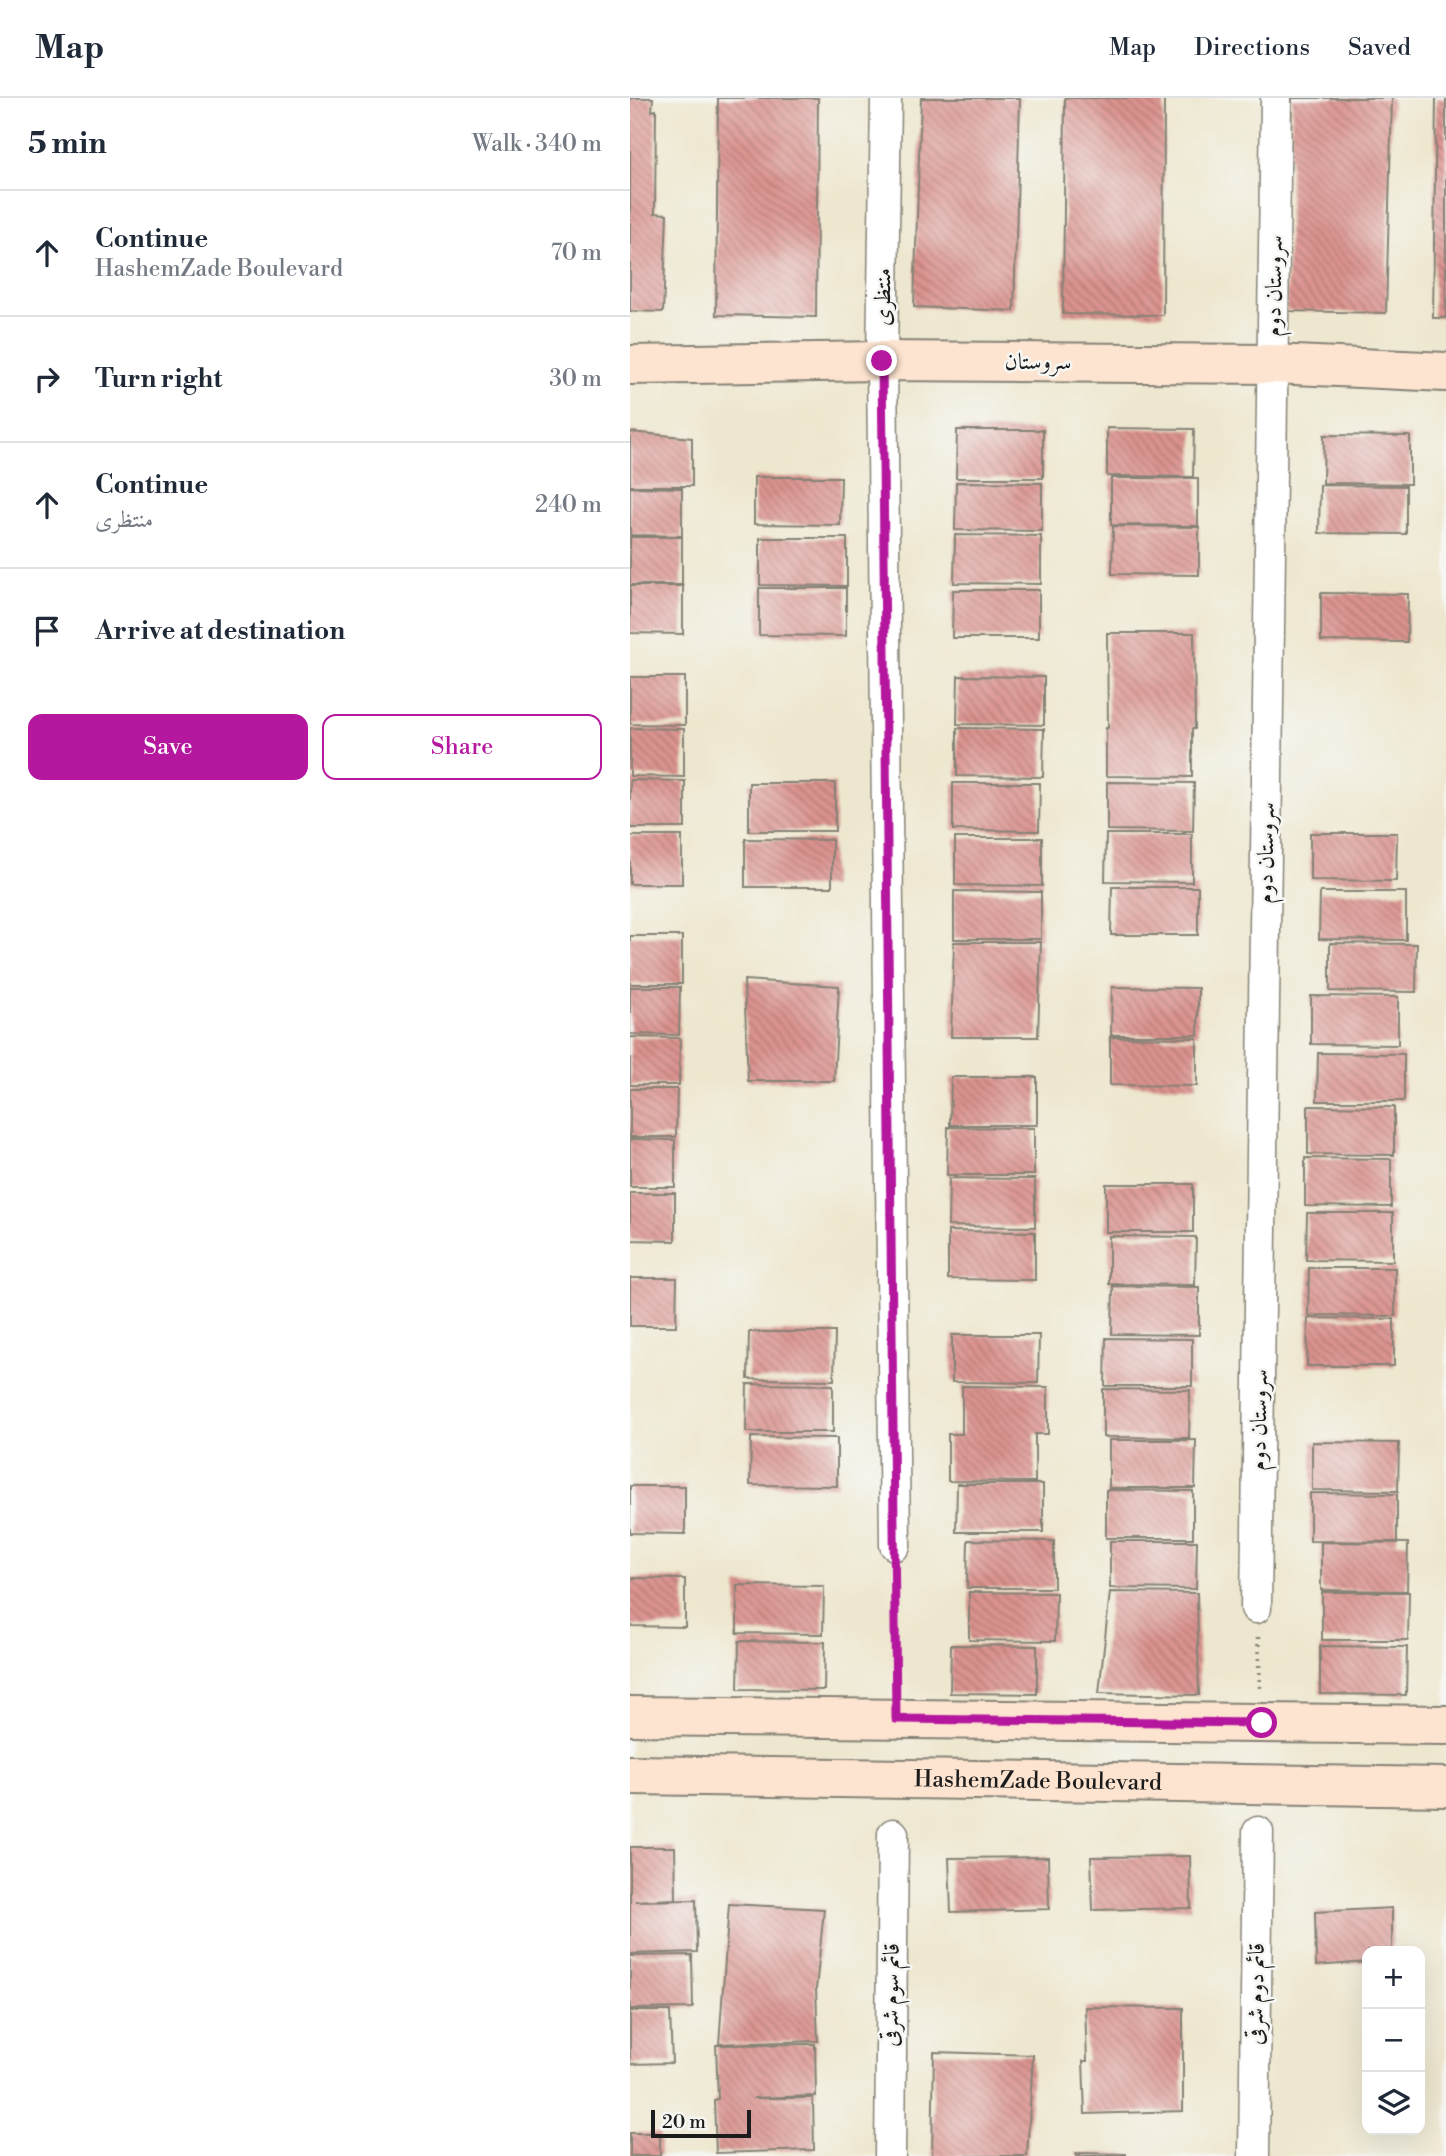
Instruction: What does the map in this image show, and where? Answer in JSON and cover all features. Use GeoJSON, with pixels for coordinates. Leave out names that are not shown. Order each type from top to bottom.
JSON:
{"type":"FeatureCollection","features":[{"type":"Feature","properties":{"kind":"street","name":"منتظری"},"geometry":{"type":"LineString","coordinates":[[886,98],[882,361],[895,1545]]}},
{"type":"Feature","properties":{"kind":"street","name":"سروستان دوم"},"geometry":{"type":"LineString","coordinates":[[1256,1608],[1276,98]]}},
{"type":"Feature","properties":{"kind":"street","name":"سروستان"},"geometry":{"type":"LineString","coordinates":[[630,365],[882,361],[1272,364],[1446,372]]}},
{"type":"Feature","properties":{"kind":"street"},"geometry":{"type":"LineString","coordinates":[[630,1716],[1446,1725]]}},
{"type":"Feature","properties":{"kind":"street","name":"HashemZade Boulevard"},"geometry":{"type":"LineString","coordinates":[[630,1775],[1446,1787]]}},
{"type":"Feature","properties":{"kind":"street","name":"قائم دوم شرقی"},"geometry":{"type":"LineString","coordinates":[[1254,2156],[1258,1832]]}},
{"type":"Feature","properties":{"kind":"street","name":"قائم سوم شرقی"},"geometry":{"type":"LineString","coordinates":[[890,2156],[893,1834]]}},
{"type":"Feature","properties":{"kind":"path"},"geometry":{"type":"LineString","coordinates":[[895,1545],[896,1719]]}},
{"type":"Feature","properties":{"kind":"path"},"geometry":{"type":"LineString","coordinates":[[1256,1608],[1262,1723]]}},
{"type":"Feature","properties":{"kind":"building"},"geometry":{"type":"Polygon","coordinates":[[[630,98],[653,98],[652,111],[656,110],[655,213],[667,214],[663,312],[630,311],[630,98]]]}},
{"type":"Feature","properties":{"kind":"building"},"geometry":{"type":"Polygon","coordinates":[[[718,98],[818,98],[816,317],[716,315],[718,98]]]}},
{"type":"Feature","properties":{"kind":"building"},"geometry":{"type":"Polygon","coordinates":[[[921,98],[1020,98],[1014,311],[914,307],[921,98]]]}},
{"type":"Feature","properties":{"kind":"building"},"geometry":{"type":"Polygon","coordinates":[[[1065,98],[1164,98],[1163,315],[1063,314],[1065,98]]]}},
{"type":"Feature","properties":{"kind":"building"},"geometry":{"type":"Polygon","coordinates":[[[1292,98],[1392,98],[1386,313],[1286,311],[1292,98]]]}},
{"type":"Feature","properties":{"kind":"building"},"geometry":{"type":"Polygon","coordinates":[[[1436,98],[1446,98],[1446,318],[1433,318],[1436,98]]]}},
{"type":"Feature","properties":{"kind":"building"},"geometry":{"type":"Polygon","coordinates":[[[1107,428],[1194,429],[1193,477],[1107,476],[1107,428]]]}},
{"type":"Feature","properties":{"kind":"building"},"geometry":{"type":"Polygon","coordinates":[[[957,430],[1043,430],[1043,478],[956,478],[957,430]]]}},
{"type":"Feature","properties":{"kind":"building"},"geometry":{"type":"Polygon","coordinates":[[[630,432],[692,438],[692,486],[630,486],[630,432]]]}},
{"type":"Feature","properties":{"kind":"building"},"geometry":{"type":"Polygon","coordinates":[[[1324,435],[1410,436],[1410,484],[1323,483],[1324,435]]]}},
{"type":"Feature","properties":{"kind":"building"},"geometry":{"type":"Polygon","coordinates":[[[754,477],[841,477],[840,525],[754,524],[754,477]]]}},
{"type":"Feature","properties":{"kind":"building"},"geometry":{"type":"Polygon","coordinates":[[[1111,478],[1198,478],[1198,526],[1111,525],[1111,478]]]}},
{"type":"Feature","properties":{"kind":"building"},"geometry":{"type":"Polygon","coordinates":[[[956,482],[1042,483],[1042,531],[955,530],[956,482]]]}},
{"type":"Feature","properties":{"kind":"building"},"geometry":{"type":"Polygon","coordinates":[[[1320,485],[1406,486],[1406,534],[1319,533],[1320,485]]]}},
{"type":"Feature","properties":{"kind":"building"},"geometry":{"type":"Polygon","coordinates":[[[630,487],[682,488],[682,536],[630,535],[630,487]]]}},
{"type":"Feature","properties":{"kind":"building"},"geometry":{"type":"Polygon","coordinates":[[[1113,526],[1199,527],[1199,575],[1112,574],[1113,526]]]}},
{"type":"Feature","properties":{"kind":"building"},"geometry":{"type":"Polygon","coordinates":[[[955,535],[1041,536],[1041,584],[954,583],[955,535]]]}},
{"type":"Feature","properties":{"kind":"building"},"geometry":{"type":"Polygon","coordinates":[[[630,537],[682,537],[682,585],[630,585],[630,537]]]}},
{"type":"Feature","properties":{"kind":"building"},"geometry":{"type":"Polygon","coordinates":[[[760,538],[847,538],[847,586],[760,585],[760,538]]]}},
{"type":"Feature","properties":{"kind":"building"},"geometry":{"type":"Polygon","coordinates":[[[630,586],[683,586],[683,634],[630,633],[630,586]]]}},
{"type":"Feature","properties":{"kind":"building"},"geometry":{"type":"Polygon","coordinates":[[[759,588],[846,588],[846,636],[759,635],[759,588]]]}},
{"type":"Feature","properties":{"kind":"building"},"geometry":{"type":"Polygon","coordinates":[[[953,590],[1039,590],[1039,638],[952,638],[953,590]]]}},
{"type":"Feature","properties":{"kind":"building"},"geometry":{"type":"Polygon","coordinates":[[[1321,593],[1408,594],[1407,642],[1321,641],[1321,593]]]}},
{"type":"Feature","properties":{"kind":"building"},"geometry":{"type":"Polygon","coordinates":[[[1107,633],[1194,633],[1195,729],[1192,729],[1192,777],[1106,776],[1107,633]]]}},
{"type":"Feature","properties":{"kind":"building"},"geometry":{"type":"Polygon","coordinates":[[[958,676],[1044,677],[1044,725],[957,724],[958,676]]]}},
{"type":"Feature","properties":{"kind":"building"},"geometry":{"type":"Polygon","coordinates":[[[630,677],[685,677],[685,725],[630,724],[630,677]]]}},
{"type":"Feature","properties":{"kind":"building"},"geometry":{"type":"Polygon","coordinates":[[[630,728],[684,729],[684,777],[630,776],[630,728]]]}},
{"type":"Feature","properties":{"kind":"building"},"geometry":{"type":"Polygon","coordinates":[[[957,728],[1044,729],[1043,777],[957,776],[957,728]]]}},
{"type":"Feature","properties":{"kind":"building"},"geometry":{"type":"Polygon","coordinates":[[[630,780],[685,781],[685,828],[630,828],[630,780]]]}},
{"type":"Feature","properties":{"kind":"building"},"geometry":{"type":"Polygon","coordinates":[[[1107,782],[1194,783],[1193,831],[1107,830],[1107,782]]]}},
{"type":"Feature","properties":{"kind":"building"},"geometry":{"type":"Polygon","coordinates":[[[749,783],[835,783],[835,831],[749,831],[749,783]]]}},
{"type":"Feature","properties":{"kind":"building"},"geometry":{"type":"Polygon","coordinates":[[[953,783],[1040,783],[1039,831],[953,830],[953,783]]]}},
{"type":"Feature","properties":{"kind":"building"},"geometry":{"type":"Polygon","coordinates":[[[1310,833],[1397,833],[1396,881],[1310,880],[1310,833]]]}},
{"type":"Feature","properties":{"kind":"building"},"geometry":{"type":"Polygon","coordinates":[[[1106,834],[1192,834],[1192,882],[1105,881],[1106,834]]]}},
{"type":"Feature","properties":{"kind":"building"},"geometry":{"type":"Polygon","coordinates":[[[630,836],[682,836],[682,884],[630,884],[630,836]]]}},
{"type":"Feature","properties":{"kind":"building"},"geometry":{"type":"Polygon","coordinates":[[[955,838],[1042,838],[1042,886],[955,885],[955,838]]]}},
{"type":"Feature","properties":{"kind":"building"},"geometry":{"type":"Polygon","coordinates":[[[745,839],[832,840],[832,887],[745,887],[745,839]]]}},
{"type":"Feature","properties":{"kind":"building"},"geometry":{"type":"Polygon","coordinates":[[[1112,887],[1198,887],[1198,935],[1111,935],[1112,887]]]}},
{"type":"Feature","properties":{"kind":"building"},"geometry":{"type":"Polygon","coordinates":[[[954,891],[1041,892],[1041,939],[954,939],[954,891]]]}},
{"type":"Feature","properties":{"kind":"building"},"geometry":{"type":"Polygon","coordinates":[[[1320,892],[1406,892],[1406,940],[1319,939],[1320,892]]]}},
{"type":"Feature","properties":{"kind":"building"},"geometry":{"type":"Polygon","coordinates":[[[630,936],[682,936],[682,984],[630,984],[630,936]]]}},
{"type":"Feature","properties":{"kind":"building"},"geometry":{"type":"Polygon","coordinates":[[[954,942],[1041,942],[1038,1037],[951,1037],[954,942]]]}},
{"type":"Feature","properties":{"kind":"building"},"geometry":{"type":"Polygon","coordinates":[[[1330,943],[1417,944],[1416,992],[1330,991],[1330,943]]]}},
{"type":"Feature","properties":{"kind":"building"},"geometry":{"type":"Polygon","coordinates":[[[744,980],[839,986],[834,1081],[748,1081],[744,980]]]}},
{"type":"Feature","properties":{"kind":"building"},"geometry":{"type":"Polygon","coordinates":[[[630,987],[680,987],[679,1035],[630,1034],[630,987]]]}},
{"type":"Feature","properties":{"kind":"building"},"geometry":{"type":"Polygon","coordinates":[[[1112,987],[1198,988],[1198,1035],[1111,1035],[1112,987]]]}},
{"type":"Feature","properties":{"kind":"building"},"geometry":{"type":"Polygon","coordinates":[[[1311,996],[1398,997],[1398,1045],[1311,1044],[1311,996]]]}},
{"type":"Feature","properties":{"kind":"building"},"geometry":{"type":"Polygon","coordinates":[[[630,1037],[680,1038],[679,1085],[630,1085],[630,1037]]]}},
{"type":"Feature","properties":{"kind":"building"},"geometry":{"type":"Polygon","coordinates":[[[1110,1037],[1197,1038],[1197,1086],[1110,1085],[1110,1037]]]}},
{"type":"Feature","properties":{"kind":"building"},"geometry":{"type":"Polygon","coordinates":[[[1318,1053],[1404,1054],[1404,1101],[1317,1101],[1318,1053]]]}},
{"type":"Feature","properties":{"kind":"building"},"geometry":{"type":"Polygon","coordinates":[[[951,1077],[1037,1077],[1037,1125],[950,1125],[951,1077]]]}},
{"type":"Feature","properties":{"kind":"building"},"geometry":{"type":"Polygon","coordinates":[[[630,1089],[677,1089],[676,1137],[630,1137],[630,1089]]]}},
{"type":"Feature","properties":{"kind":"building"},"geometry":{"type":"Polygon","coordinates":[[[1308,1106],[1394,1107],[1394,1155],[1308,1154],[1308,1106]]]}},
{"type":"Feature","properties":{"kind":"building"},"geometry":{"type":"Polygon","coordinates":[[[948,1127],[1034,1128],[1034,1175],[947,1175],[948,1127]]]}},
{"type":"Feature","properties":{"kind":"building"},"geometry":{"type":"Polygon","coordinates":[[[630,1139],[675,1140],[675,1187],[630,1187],[630,1139]]]}},
{"type":"Feature","properties":{"kind":"building"},"geometry":{"type":"Polygon","coordinates":[[[1305,1158],[1391,1159],[1391,1207],[1305,1206],[1305,1158]]]}},
{"type":"Feature","properties":{"kind":"building"},"geometry":{"type":"Polygon","coordinates":[[[949,1178],[1035,1179],[1035,1227],[948,1226],[949,1178]]]}},
{"type":"Feature","properties":{"kind":"building"},"geometry":{"type":"Polygon","coordinates":[[[1106,1184],[1193,1184],[1193,1232],[1106,1232],[1106,1184]]]}},
{"type":"Feature","properties":{"kind":"building"},"geometry":{"type":"Polygon","coordinates":[[[630,1193],[675,1193],[675,1241],[630,1240],[630,1193]]]}},
{"type":"Feature","properties":{"kind":"building"},"geometry":{"type":"Polygon","coordinates":[[[1307,1213],[1393,1213],[1393,1261],[1306,1260],[1307,1213]]]}},
{"type":"Feature","properties":{"kind":"building"},"geometry":{"type":"Polygon","coordinates":[[[948,1231],[1035,1232],[1035,1280],[948,1279],[948,1231]]]}},
{"type":"Feature","properties":{"kind":"building"},"geometry":{"type":"Polygon","coordinates":[[[1109,1236],[1196,1237],[1195,1285],[1109,1284],[1109,1236]]]}},
{"type":"Feature","properties":{"kind":"building"},"geometry":{"type":"Polygon","coordinates":[[[1309,1268],[1395,1268],[1395,1316],[1308,1315],[1309,1268]]]}},
{"type":"Feature","properties":{"kind":"building"},"geometry":{"type":"Polygon","coordinates":[[[630,1278],[677,1278],[676,1326],[630,1326],[630,1278]]]}},
{"type":"Feature","properties":{"kind":"building"},"geometry":{"type":"Polygon","coordinates":[[[1113,1286],[1199,1287],[1199,1335],[1112,1334],[1113,1286]]]}},
{"type":"Feature","properties":{"kind":"building"},"geometry":{"type":"Polygon","coordinates":[[[1308,1318],[1394,1319],[1394,1366],[1307,1366],[1308,1318]]]}},
{"type":"Feature","properties":{"kind":"building"},"geometry":{"type":"Polygon","coordinates":[[[749,1332],[835,1332],[834,1380],[748,1379],[749,1332]]]}},
{"type":"Feature","properties":{"kind":"building"},"geometry":{"type":"Polygon","coordinates":[[[952,1335],[1039,1335],[1038,1383],[952,1382],[952,1335]]]}},
{"type":"Feature","properties":{"kind":"building"},"geometry":{"type":"Polygon","coordinates":[[[1106,1338],[1192,1339],[1192,1386],[1105,1386],[1106,1338]]]}},
{"type":"Feature","properties":{"kind":"building"},"geometry":{"type":"Polygon","coordinates":[[[747,1384],[833,1385],[833,1432],[746,1432],[747,1384]]]}},
{"type":"Feature","properties":{"kind":"building"},"geometry":{"type":"Polygon","coordinates":[[[962,1386],[1048,1387],[1048,1434],[1035,1434],[1035,1482],[948,1481],[948,1434],[962,1434],[962,1386]]]}},
{"type":"Feature","properties":{"kind":"building"},"geometry":{"type":"Polygon","coordinates":[[[1103,1389],[1190,1390],[1189,1438],[1103,1437],[1103,1389]]]}},
{"type":"Feature","properties":{"kind":"building"},"geometry":{"type":"Polygon","coordinates":[[[751,1437],[837,1438],[837,1486],[750,1485],[751,1437]]]}},
{"type":"Feature","properties":{"kind":"building"},"geometry":{"type":"Polygon","coordinates":[[[1109,1440],[1196,1440],[1195,1488],[1109,1488],[1109,1440]]]}},
{"type":"Feature","properties":{"kind":"building"},"geometry":{"type":"Polygon","coordinates":[[[1312,1442],[1399,1443],[1398,1491],[1312,1490],[1312,1442]]]}},
{"type":"Feature","properties":{"kind":"building"},"geometry":{"type":"Polygon","coordinates":[[[957,1484],[1043,1484],[1043,1532],[956,1532],[957,1484]]]}},
{"type":"Feature","properties":{"kind":"building"},"geometry":{"type":"Polygon","coordinates":[[[630,1486],[685,1486],[685,1534],[630,1533],[630,1486]]]}},
{"type":"Feature","properties":{"kind":"building"},"geometry":{"type":"Polygon","coordinates":[[[1106,1490],[1193,1491],[1193,1538],[1106,1538],[1106,1490]]]}},
{"type":"Feature","properties":{"kind":"building"},"geometry":{"type":"Polygon","coordinates":[[[1310,1493],[1397,1494],[1397,1542],[1310,1541],[1310,1493]]]}},
{"type":"Feature","properties":{"kind":"building"},"geometry":{"type":"Polygon","coordinates":[[[968,1540],[1054,1541],[1054,1588],[967,1588],[968,1540]]]}},
{"type":"Feature","properties":{"kind":"building"},"geometry":{"type":"Polygon","coordinates":[[[1110,1541],[1197,1541],[1196,1589],[1110,1588],[1110,1541]]]}},
{"type":"Feature","properties":{"kind":"building"},"geometry":{"type":"Polygon","coordinates":[[[1321,1542],[1408,1543],[1407,1591],[1321,1590],[1321,1542]]]}},
{"type":"Feature","properties":{"kind":"building"},"geometry":{"type":"Polygon","coordinates":[[[630,1578],[685,1579],[685,1627],[630,1626],[630,1578]]]}},
{"type":"Feature","properties":{"kind":"building"},"geometry":{"type":"Polygon","coordinates":[[[737,1585],[824,1586],[823,1634],[737,1633],[737,1585]]]}},
{"type":"Feature","properties":{"kind":"building"},"geometry":{"type":"Polygon","coordinates":[[[969,1592],[1056,1593],[1055,1641],[969,1640],[969,1592]]]}},
{"type":"Feature","properties":{"kind":"building"},"geometry":{"type":"Polygon","coordinates":[[[1110,1592],[1197,1593],[1199,1695],[1099,1693],[1110,1592]]]}},
{"type":"Feature","properties":{"kind":"building"},"geometry":{"type":"Polygon","coordinates":[[[1322,1592],[1409,1592],[1408,1640],[1322,1640],[1322,1592]]]}},
{"type":"Feature","properties":{"kind":"building"},"geometry":{"type":"Polygon","coordinates":[[[739,1641],[825,1642],[824,1690],[738,1689],[739,1641]]]}},
{"type":"Feature","properties":{"kind":"building"},"geometry":{"type":"Polygon","coordinates":[[[951,1645],[1037,1646],[1037,1694],[950,1693],[951,1645]]]}},
{"type":"Feature","properties":{"kind":"building"},"geometry":{"type":"Polygon","coordinates":[[[1320,1646],[1407,1647],[1406,1695],[1320,1694],[1320,1646]]]}},
{"type":"Feature","properties":{"kind":"building"},"geometry":{"type":"Polygon","coordinates":[[[630,1847],[675,1847],[676,1899],[635,1901],[696,1900],[697,1952],[630,1954],[630,1847]]]}},
{"type":"Feature","properties":{"kind":"building"},"geometry":{"type":"Polygon","coordinates":[[[1190,1856],[1191,1908],[1093,1910],[1091,1857],[1190,1856]]]}},
{"type":"Feature","properties":{"kind":"building"},"geometry":{"type":"Polygon","coordinates":[[[1048,1857],[1049,1909],[951,1912],[949,1858],[1048,1857]]]}},
{"type":"Feature","properties":{"kind":"building"},"geometry":{"type":"Polygon","coordinates":[[[729,1904],[824,1909],[816,1989],[818,2041],[719,2044],[729,1904]]]}},
{"type":"Feature","properties":{"kind":"building"},"geometry":{"type":"Polygon","coordinates":[[[1392,1908],[1392,1946],[1362,1946],[1362,1962],[1316,1966],[1315,1912],[1392,1908]]]}},
{"type":"Feature","properties":{"kind":"building"},"geometry":{"type":"Polygon","coordinates":[[[692,1955],[693,2008],[630,2009],[630,1956],[692,1955]]]}},
{"type":"Feature","properties":{"kind":"building"},"geometry":{"type":"Polygon","coordinates":[[[1085,2007],[1183,2008],[1183,2111],[1085,2114],[1085,2007]]]}},
{"type":"Feature","properties":{"kind":"building"},"geometry":{"type":"Polygon","coordinates":[[[630,2011],[670,2011],[672,2063],[630,2064],[630,2011]]]}},
{"type":"Feature","properties":{"kind":"building"},"geometry":{"type":"Polygon","coordinates":[[[815,2044],[816,2096],[753,2098],[813,2098],[814,2150],[716,2153],[716,2045],[815,2044]]]}},
{"type":"Feature","properties":{"kind":"building"},"geometry":{"type":"Polygon","coordinates":[[[934,2052],[1033,2055],[1027,2156],[932,2156],[934,2052]]]}},
{"type":"Feature","properties":{"kind":"building"},"geometry":{"type":"Polygon","coordinates":[[[630,2133],[660,2133],[660,2156],[630,2156],[630,2133]]]}},
{"type":"Feature","properties":{"kind":"building"},"geometry":{"type":"Polygon","coordinates":[[[1076,2153],[1126,2154],[1126,2156],[1077,2156],[1076,2153]]]}},
{"type":"Feature","properties":{"kind":"route"},"geometry":{"type":"LineString","coordinates":[[882,361],[896,1719],[1262,1723]]}}]}
